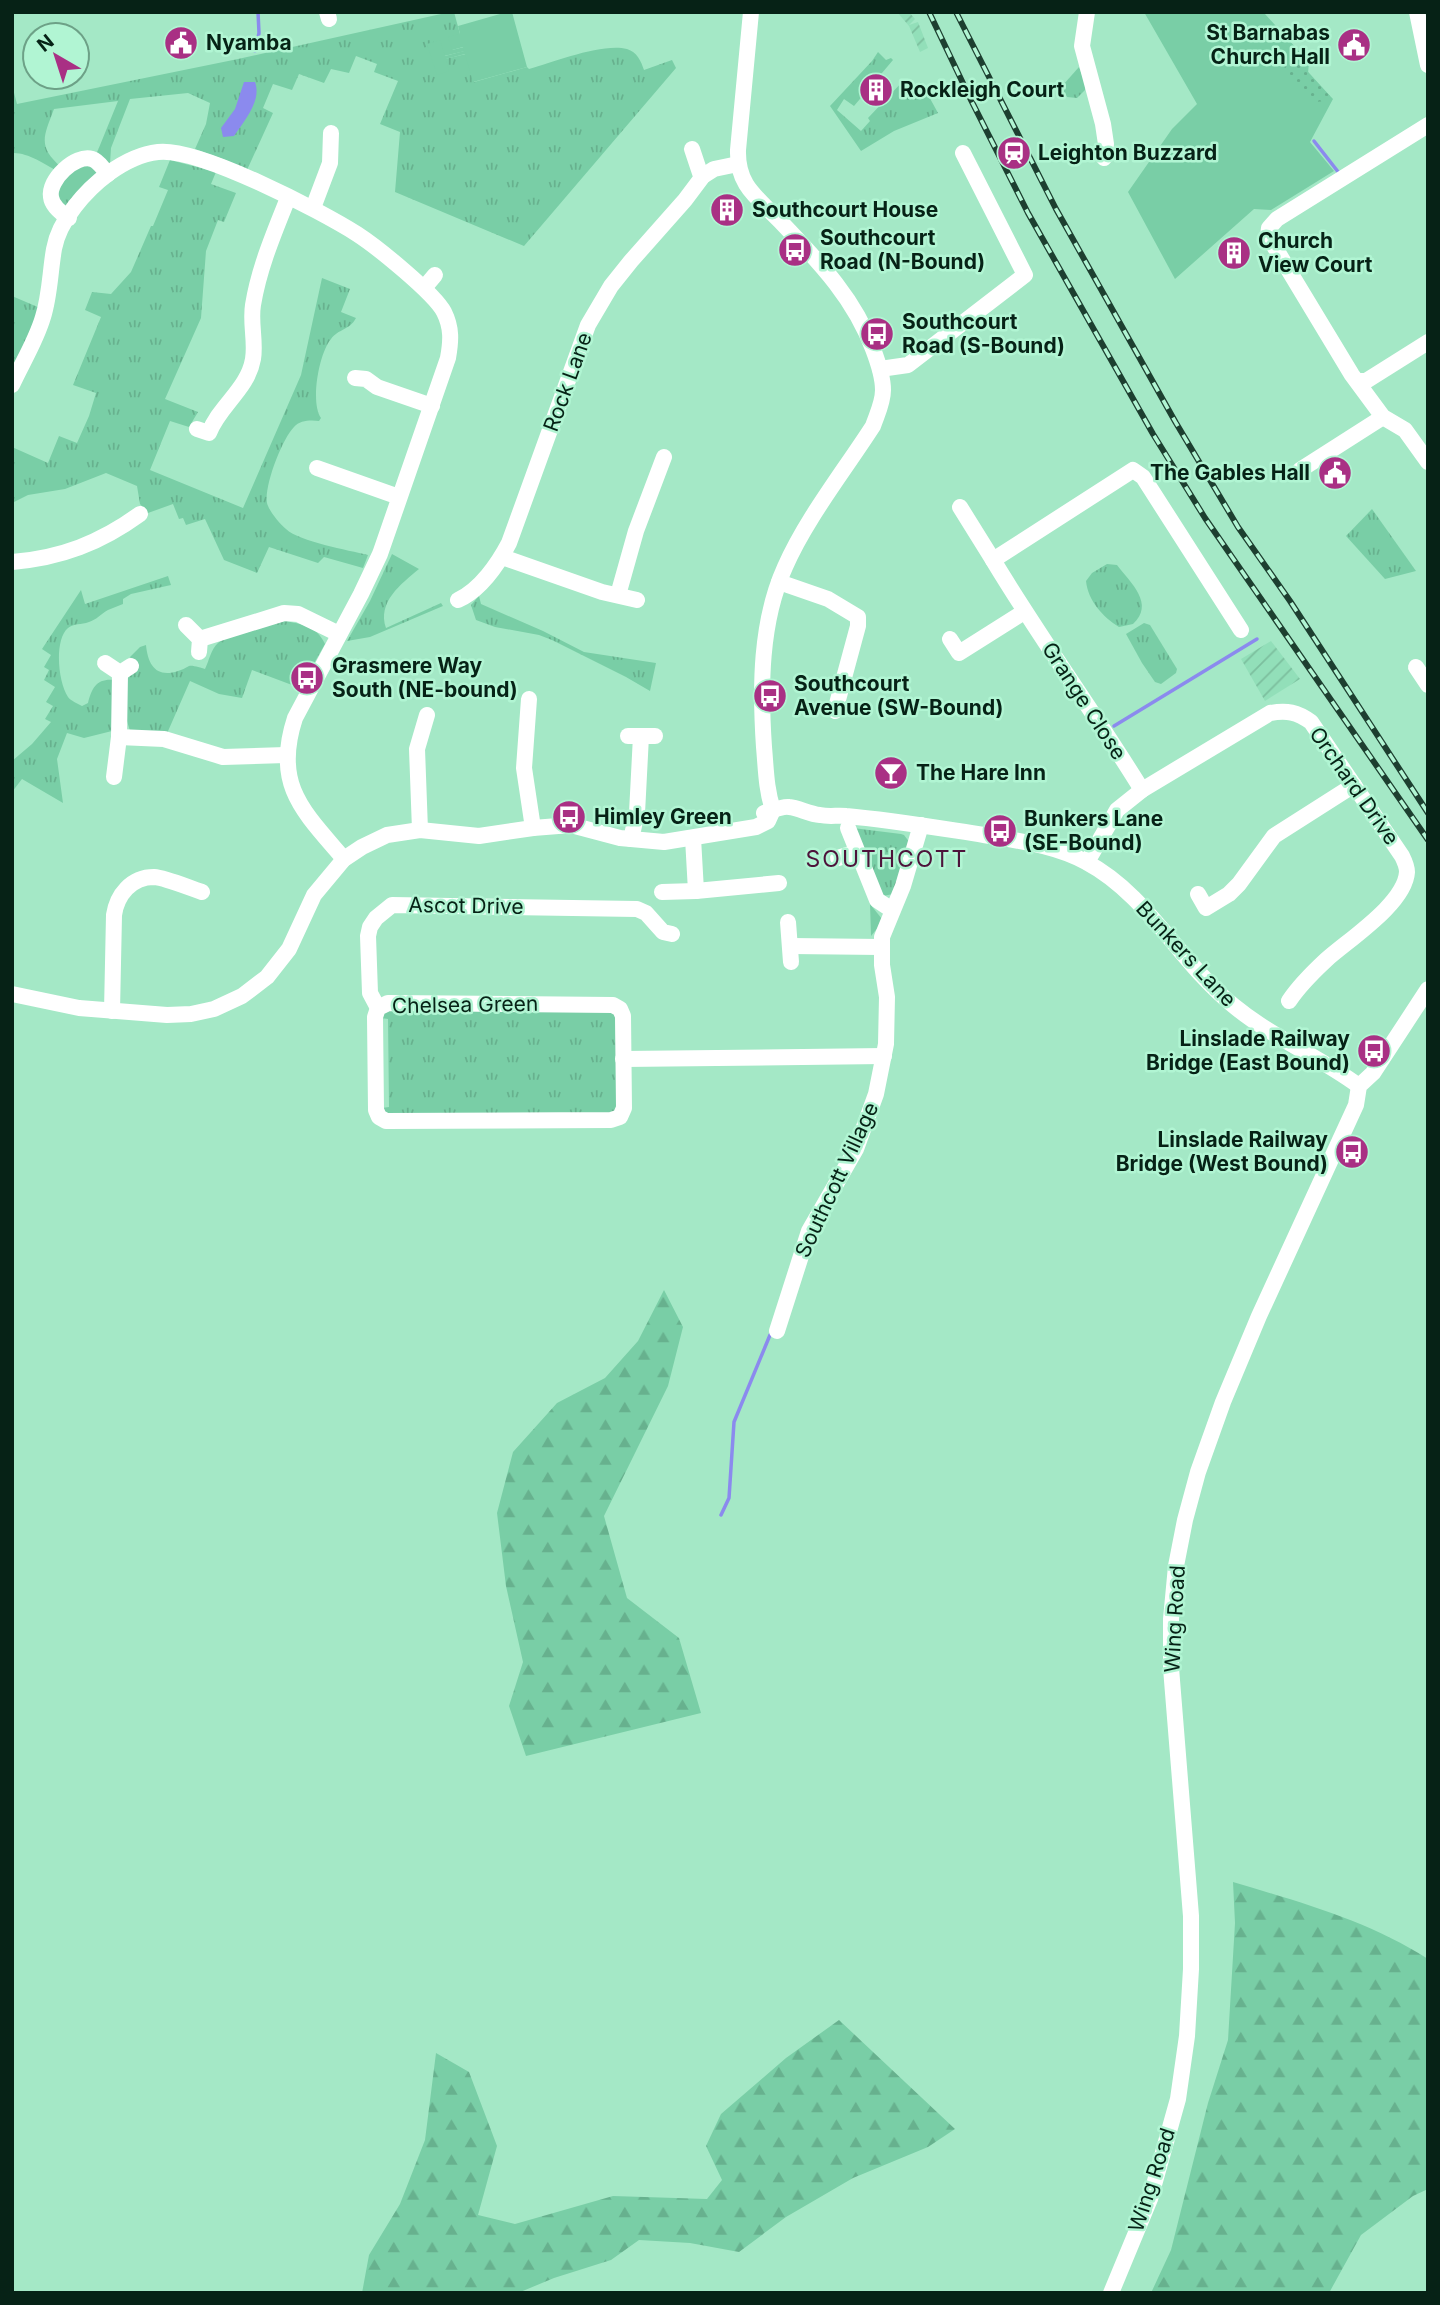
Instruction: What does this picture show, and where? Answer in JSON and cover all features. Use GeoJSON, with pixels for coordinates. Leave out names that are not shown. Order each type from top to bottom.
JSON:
{"type":"FeatureCollection","features":[{"type":"Feature","properties":{"kind":"street"},"geometry":{"type":"LineString","coordinates":[[751,12],[738,164],[741,177],[842,290],[868,334],[880,369],[883,389],[881,407],[873,426],[803,534],[779,582],[766,636],[761,700],[765,780],[773,810],[785,817],[802,820],[819,815],[843,816],[1016,840],[1054,848],[1087,862]]}},
{"type":"Feature","properties":{"kind":"street"},"geometry":{"type":"LineString","coordinates":[[1087,12],[1082,46],[1103,124],[1106,144],[1104,158]]}},
{"type":"Feature","properties":{"kind":"street"},"geometry":{"type":"LineString","coordinates":[[1417,12],[1425,39],[1428,65]]}},
{"type":"Feature","properties":{"kind":"street"},"geometry":{"type":"LineString","coordinates":[[1428,125],[1278,219],[1269,228],[1268,236],[1352,375],[1383,417],[1405,430],[1428,462]]}},
{"type":"Feature","properties":{"kind":"street"},"geometry":{"type":"LineString","coordinates":[[313,208],[330,163],[331,133]]}},
{"type":"Feature","properties":{"kind":"street"},"geometry":{"type":"LineString","coordinates":[[692,149],[703,176],[714,169],[738,164]]}},
{"type":"Feature","properties":{"kind":"street"},"geometry":{"type":"LineString","coordinates":[[12,385],[43,317],[54,247],[69,218],[83,198],[108,174],[135,158],[158,152],[172,152],[216,165],[313,208],[367,242],[424,288],[443,309],[451,331],[448,358],[380,554],[295,718],[286,755],[290,781],[298,801],[309,819],[344,859]]}},
{"type":"Feature","properties":{"kind":"street"},"geometry":{"type":"LineString","coordinates":[[880,369],[908,365],[1025,275],[963,153]]}},
{"type":"Feature","properties":{"kind":"street"},"geometry":{"type":"LineString","coordinates":[[69,218],[56,208],[50,193],[63,171],[81,158],[90,158],[97,161],[108,174]]}},
{"type":"Feature","properties":{"kind":"street","name":"Rock Lane"},"geometry":{"type":"LineString","coordinates":[[458,600],[469,594],[502,557],[519,519],[588,325],[611,286],[703,176]]}},
{"type":"Feature","properties":{"kind":"street"},"geometry":{"type":"LineString","coordinates":[[209,433],[218,414],[242,385],[252,362],[253,308],[260,271],[288,198]]}},
{"type":"Feature","properties":{"kind":"street"},"geometry":{"type":"LineString","coordinates":[[424,288],[435,275]]}},
{"type":"Feature","properties":{"kind":"street"},"geometry":{"type":"LineString","coordinates":[[1359,382],[1366,382],[1428,342]]}},
{"type":"Feature","properties":{"kind":"street"},"geometry":{"type":"LineString","coordinates":[[355,378],[366,379],[377,387],[432,406]]}},
{"type":"Feature","properties":{"kind":"street"},"geometry":{"type":"LineString","coordinates":[[1300,470],[1383,417]]}},
{"type":"Feature","properties":{"kind":"street"},"geometry":{"type":"LineString","coordinates":[[618,595],[636,531],[662,479],[664,457]]}},
{"type":"Feature","properties":{"kind":"street"},"geometry":{"type":"LineString","coordinates":[[993,560],[1133,470],[1143,477],[1241,630]]}},
{"type":"Feature","properties":{"kind":"street"},"geometry":{"type":"LineString","coordinates":[[323,474],[399,497]]}},
{"type":"Feature","properties":{"kind":"street","name":"Grange Close"},"geometry":{"type":"LineString","coordinates":[[960,507],[1024,612],[1102,725],[1142,790]]}},
{"type":"Feature","properties":{"kind":"street"},"geometry":{"type":"LineString","coordinates":[[12,562],[40,560],[68,553],[125,533],[140,514]]}},
{"type":"Feature","properties":{"kind":"street"},"geometry":{"type":"LineString","coordinates":[[502,557],[637,600]]}},
{"type":"Feature","properties":{"kind":"street"},"geometry":{"type":"LineString","coordinates":[[779,582],[828,599],[858,617],[858,626],[832,701]]}},
{"type":"Feature","properties":{"kind":"street"},"geometry":{"type":"LineString","coordinates":[[950,639],[958,653],[1024,612]]}},
{"type":"Feature","properties":{"kind":"street"},"geometry":{"type":"LineString","coordinates":[[186,625],[200,646],[284,613],[298,614],[339,634]]}},
{"type":"Feature","properties":{"kind":"street"},"geometry":{"type":"LineString","coordinates":[[105,663],[125,669],[114,777]]}},
{"type":"Feature","properties":{"kind":"street"},"geometry":{"type":"LineString","coordinates":[[1416,667],[1428,685]]}},
{"type":"Feature","properties":{"kind":"street"},"geometry":{"type":"LineString","coordinates":[[528,699],[523,768],[533,828]]}},
{"type":"Feature","properties":{"kind":"street","name":"Orchard Drive"},"geometry":{"type":"LineString","coordinates":[[1087,862],[1117,810],[1142,790],[1270,713],[1282,711],[1301,715],[1311,722],[1402,856],[1407,872],[1400,891],[1372,923],[1327,959],[1305,980],[1289,1001]]}},
{"type":"Feature","properties":{"kind":"street"},"geometry":{"type":"LineString","coordinates":[[419,830],[416,762],[422,720]]}},
{"type":"Feature","properties":{"kind":"street"},"geometry":{"type":"LineString","coordinates":[[631,839],[637,813],[641,736]]}},
{"type":"Feature","properties":{"kind":"street"},"geometry":{"type":"LineString","coordinates":[[119,737],[178,742],[223,757],[286,755]]}},
{"type":"Feature","properties":{"kind":"street"},"geometry":{"type":"LineString","coordinates":[[1198,894],[1206,908],[1229,894],[1274,836],[1354,785]]}},
{"type":"Feature","properties":{"kind":"street"},"geometry":{"type":"LineString","coordinates":[[12,994],[50,1003],[112,1011],[167,1015],[214,1009],[242,996],[267,976],[289,949],[314,895],[344,859],[387,835],[419,830],[479,836],[571,825],[631,839],[664,842],[740,829],[761,814],[773,810]]}},
{"type":"Feature","properties":{"kind":"street","name":"Southcott Village"},"geometry":{"type":"LineString","coordinates":[[777,1331],[809,1231],[856,1149],[876,1094],[884,1056],[887,997],[881,947],[921,825]]}},
{"type":"Feature","properties":{"kind":"street"},"geometry":{"type":"LineString","coordinates":[[848,828],[877,900],[892,910]]}},
{"type":"Feature","properties":{"kind":"street"},"geometry":{"type":"LineString","coordinates":[[693,838],[696,891]]}},
{"type":"Feature","properties":{"kind":"street"},"geometry":{"type":"LineString","coordinates":[[838,858],[857,852]]}},
{"type":"Feature","properties":{"kind":"street","name":"Bunkers Lane"},"geometry":{"type":"LineString","coordinates":[[1087,862],[1137,901],[1199,974],[1234,1007],[1359,1086]]}},
{"type":"Feature","properties":{"kind":"street"},"geometry":{"type":"LineString","coordinates":[[112,1011],[114,915],[116,902],[123,892],[132,883],[155,877],[202,892]]}},
{"type":"Feature","properties":{"kind":"street"},"geometry":{"type":"LineString","coordinates":[[662,892],[779,883]]}},
{"type":"Feature","properties":{"kind":"street","name":"Ascot Drive"},"geometry":{"type":"LineString","coordinates":[[378,1008],[370,993],[368,936],[376,918],[392,905],[612,915],[637,909],[646,913],[663,932],[673,934]]}},
{"type":"Feature","properties":{"kind":"street"},"geometry":{"type":"LineString","coordinates":[[788,922],[791,954],[881,947]]}},
{"type":"Feature","properties":{"kind":"street","name":"Wing Road"},"geometry":{"type":"LineString","coordinates":[[1111,2293],[1150,2199],[1178,2099],[1187,2036],[1191,1916],[1171,1668],[1172,1606],[1185,1520],[1198,1472],[1223,1402],[1259,1316],[1356,1104],[1359,1086],[1373,1073],[1428,989]]}},
{"type":"Feature","properties":{"kind":"street","name":"Chelsea Green"},"geometry":{"type":"LineString","coordinates":[[388,1003],[624,1004],[624,1121],[375,1120],[375,1017],[378,1008],[388,1003]]}},
{"type":"Feature","properties":{"kind":"street"},"geometry":{"type":"LineString","coordinates":[[623,1059],[884,1056]]}},
{"type":"Feature","properties":{"kind":"shaded area"},"geometry":{"type":"Polygon","coordinates":[[[897,12],[909,12],[915,19],[909,25],[918,22],[928,48],[920,52],[909,26],[897,12]]]}},
{"type":"Feature","properties":{"kind":"shaded area"},"geometry":{"type":"Polygon","coordinates":[[[244,82],[255,82],[257,89],[254,103],[234,136],[223,137],[221,128],[235,109],[244,82]]]}},
{"type":"Feature","properties":{"kind":"shaded area"},"geometry":{"type":"Polygon","coordinates":[[[1271,641],[1300,679],[1265,701],[1241,659],[1271,641]]]}},
{"type":"Feature","properties":{"kind":"green space"},"geometry":{"type":"Polygon","coordinates":[[[454,12],[460,34],[452,50],[464,47],[465,51],[444,56],[428,43],[445,59],[466,54],[474,82],[578,54],[616,48],[633,52],[644,70],[672,60],[676,68],[524,246],[395,192],[400,132],[380,124],[398,81],[374,72],[377,64],[356,56],[349,73],[331,69],[324,83],[299,74],[292,90],[273,84],[263,108],[273,113],[247,170],[195,149],[206,124],[210,103],[188,93],[130,99],[111,148],[110,164],[96,155],[118,101],[54,109],[45,140],[48,153],[61,167],[57,171],[30,156],[12,153],[12,85],[17,104],[454,12]]]}},
{"type":"Feature","properties":{"kind":"green space"},"geometry":{"type":"Polygon","coordinates":[[[512,12],[527,67],[473,82],[465,54],[446,59],[449,71],[437,75],[427,44],[440,40],[445,56],[464,51],[463,47],[452,50],[448,37],[460,34],[458,26],[512,12]]]}},
{"type":"Feature","properties":{"kind":"green space"},"geometry":{"type":"Polygon","coordinates":[[[1144,12],[1266,12],[1309,62],[1308,73],[1333,99],[1310,142],[1334,171],[1271,210],[1254,209],[1175,279],[1128,192],[1172,129],[1197,104],[1144,12]]]}},
{"type":"Feature","properties":{"kind":"green space"},"geometry":{"type":"Polygon","coordinates":[[[878,52],[886,60],[893,60],[854,106],[844,99],[837,110],[861,131],[870,121],[868,118],[905,79],[912,88],[921,82],[938,113],[894,131],[861,151],[830,106],[878,52]]]}},
{"type":"Feature","properties":{"kind":"green space"},"geometry":{"type":"Polygon","coordinates":[[[1291,53],[1330,96],[1316,102],[1301,94],[1290,80],[1284,65],[1291,53]]]}},
{"type":"Feature","properties":{"kind":"green space"},"geometry":{"type":"Polygon","coordinates":[[[1079,67],[1085,90],[1077,98],[1067,97],[1063,85],[1079,67]]]}},
{"type":"Feature","properties":{"kind":"green space"},"geometry":{"type":"Polygon","coordinates":[[[170,160],[216,172],[211,184],[236,193],[224,222],[218,220],[206,251],[201,318],[165,399],[198,412],[189,427],[170,421],[150,470],[243,508],[301,375],[322,278],[350,289],[341,312],[356,318],[351,325],[331,339],[323,355],[317,378],[316,401],[321,418],[319,421],[299,423],[289,433],[271,475],[267,503],[277,520],[293,534],[313,542],[368,555],[363,568],[324,557],[318,563],[269,547],[257,573],[224,560],[205,519],[186,525],[183,518],[179,519],[173,504],[148,513],[140,504],[137,486],[106,473],[65,489],[28,495],[12,503],[12,447],[48,463],[59,436],[77,443],[96,393],[73,385],[101,317],[85,310],[92,292],[111,294],[131,272],[168,190],[159,187],[170,160]]]}},
{"type":"Feature","properties":{"kind":"green space"},"geometry":{"type":"Polygon","coordinates":[[[89,163],[97,173],[71,205],[62,207],[55,199],[66,174],[89,163]]]}},
{"type":"Feature","properties":{"kind":"green space"},"geometry":{"type":"Polygon","coordinates":[[[12,296],[40,308],[12,372],[12,296]]]}},
{"type":"Feature","properties":{"kind":"green space"},"geometry":{"type":"Polygon","coordinates":[[[1372,509],[1416,571],[1385,579],[1346,536],[1372,509]]]}},
{"type":"Feature","properties":{"kind":"green space"},"geometry":{"type":"Polygon","coordinates":[[[392,554],[419,569],[392,594],[385,610],[386,628],[441,603],[443,606],[370,637],[347,641],[370,601],[392,554]]]}},
{"type":"Feature","properties":{"kind":"green space"},"geometry":{"type":"Polygon","coordinates":[[[1107,564],[1117,565],[1138,594],[1142,609],[1133,624],[1119,627],[1093,602],[1086,581],[1092,573],[1107,564]]]}},
{"type":"Feature","properties":{"kind":"green space"},"geometry":{"type":"Polygon","coordinates":[[[168,576],[171,585],[131,594],[123,599],[123,604],[92,621],[68,628],[59,651],[65,690],[69,698],[82,706],[88,703],[96,685],[104,680],[115,680],[112,731],[84,738],[67,733],[57,759],[63,803],[22,779],[12,792],[12,761],[32,744],[51,722],[45,719],[53,706],[46,702],[55,687],[44,680],[49,670],[44,667],[51,655],[42,649],[81,590],[85,604],[168,576]]]}},
{"type":"Feature","properties":{"kind":"green space"},"geometry":{"type":"Polygon","coordinates":[[[479,596],[481,604],[584,652],[656,663],[650,691],[552,640],[476,620],[471,605],[479,596]]]}},
{"type":"Feature","properties":{"kind":"green space"},"geometry":{"type":"Polygon","coordinates":[[[284,621],[313,630],[325,644],[300,688],[252,670],[242,698],[219,694],[190,681],[165,738],[130,731],[127,721],[126,680],[137,668],[130,657],[140,647],[146,645],[151,664],[164,673],[191,666],[205,669],[214,648],[224,639],[284,621]]]}},
{"type":"Feature","properties":{"kind":"green space"},"geometry":{"type":"Polygon","coordinates":[[[1144,623],[1150,625],[1177,669],[1176,673],[1161,684],[1155,682],[1126,634],[1144,623]]]}},
{"type":"Feature","properties":{"kind":"green space"},"geometry":{"type":"Polygon","coordinates":[[[853,828],[901,834],[910,843],[893,894],[883,896],[853,828]]]}},
{"type":"Feature","properties":{"kind":"green space"},"geometry":{"type":"Polygon","coordinates":[[[870,904],[882,919],[871,936],[870,904]]]}},
{"type":"Feature","properties":{"kind":"green space"},"geometry":{"type":"Polygon","coordinates":[[[610,1010],[615,1013],[618,1108],[615,1113],[389,1116],[382,1108],[389,1107],[388,1019],[381,1018],[389,1011],[610,1010]]]}},
{"type":"Feature","properties":{"kind":"green space"},"geometry":{"type":"Polygon","coordinates":[[[664,1290],[683,1327],[668,1386],[604,1516],[627,1598],[679,1638],[701,1713],[526,1756],[509,1706],[523,1662],[506,1586],[497,1513],[513,1452],[557,1403],[605,1378],[638,1341],[664,1290]]]}},
{"type":"Feature","properties":{"kind":"green space"},"geometry":{"type":"Polygon","coordinates":[[[1233,1882],[1358,1923],[1428,1959],[1428,2189],[1413,2196],[1361,2235],[1329,2293],[1151,2293],[1171,2250],[1208,2103],[1228,2040],[1235,1923],[1233,1882]]]}},
{"type":"Feature","properties":{"kind":"green space"},"geometry":{"type":"Polygon","coordinates":[[[839,2020],[955,2129],[928,2147],[853,2178],[786,2217],[739,2252],[690,2243],[639,2240],[611,2260],[518,2293],[362,2293],[369,2255],[400,2204],[425,2140],[436,2053],[469,2072],[497,2146],[478,2215],[515,2224],[613,2196],[707,2199],[722,2180],[706,2146],[721,2114],[786,2058],[839,2020]]]}},
{"type":"Feature","properties":{"kind":"waterway"},"geometry":{"type":"LineString","coordinates":[[255,51],[259,33],[258,12]]}},
{"type":"Feature","properties":{"kind":"waterway"},"geometry":{"type":"LineString","coordinates":[[1314,141],[1339,173]]}},
{"type":"Feature","properties":{"kind":"waterway"},"geometry":{"type":"LineString","coordinates":[[1114,726],[1257,639]]}},
{"type":"Feature","properties":{"kind":"waterway"},"geometry":{"type":"LineString","coordinates":[[721,1515],[729,1498],[734,1422],[770,1335]]}},
{"type":"Feature","properties":{"kind":"railway"},"geometry":{"type":"LineString","coordinates":[[929,12],[1028,213],[1153,434],[1205,518],[1428,840]]}},
{"type":"Feature","properties":{"kind":"railway"},"geometry":{"type":"LineString","coordinates":[[956,12],[1056,209],[1176,423],[1238,527],[1290,601],[1428,813]]}},
{"type":"Feature","properties":{"kind":"place","name":"Nyamba"},"geometry":{"type":"Point","coordinates":[181,43]}},
{"type":"Feature","properties":{"kind":"place","name":"St Barnabas Church Hall"},"geometry":{"type":"Point","coordinates":[1354,45]}},
{"type":"Feature","properties":{"kind":"place","name":"Rockleigh Court"},"geometry":{"type":"Point","coordinates":[876,90]}},
{"type":"Feature","properties":{"kind":"place","name":"Leighton Buzzard"},"geometry":{"type":"Point","coordinates":[1014,153]}},
{"type":"Feature","properties":{"kind":"place","name":"Southcourt House"},"geometry":{"type":"Point","coordinates":[727,210]}},
{"type":"Feature","properties":{"kind":"place","name":"Southcourt Road (N-Bound)"},"geometry":{"type":"Point","coordinates":[795,250]}},
{"type":"Feature","properties":{"kind":"place","name":"Church View Court"},"geometry":{"type":"Point","coordinates":[1234,253]}},
{"type":"Feature","properties":{"kind":"place","name":"Southcourt Road (S-Bound)"},"geometry":{"type":"Point","coordinates":[877,334]}},
{"type":"Feature","properties":{"kind":"place","name":"The Gables Hall"},"geometry":{"type":"Point","coordinates":[1335,473]}},
{"type":"Feature","properties":{"kind":"place","name":"Grasmere Way South (NE-bound)"},"geometry":{"type":"Point","coordinates":[307,678]}},
{"type":"Feature","properties":{"kind":"place","name":"Southcourt Avenue (SW-Bound)"},"geometry":{"type":"Point","coordinates":[770,696]}},
{"type":"Feature","properties":{"kind":"place","name":"The Hare Inn"},"geometry":{"type":"Point","coordinates":[891,773]}},
{"type":"Feature","properties":{"kind":"place","name":"Himley Green"},"geometry":{"type":"Point","coordinates":[569,817]}},
{"type":"Feature","properties":{"kind":"place","name":"Bunkers Lane (SE-Bound)"},"geometry":{"type":"Point","coordinates":[1000,831]}},
{"type":"Feature","properties":{"kind":"place","name":"Linslade Railway Bridge (East Bound)"},"geometry":{"type":"Point","coordinates":[1374,1051]}},
{"type":"Feature","properties":{"kind":"place","name":"Linslade Railway Bridge (West Bound)"},"geometry":{"type":"Point","coordinates":[1352,1152]}},
{"type":"Feature","properties":{"kind":"district","name":"SOUTHCOTT"},"geometry":{"type":"Point","coordinates":[887,859]}}]}
